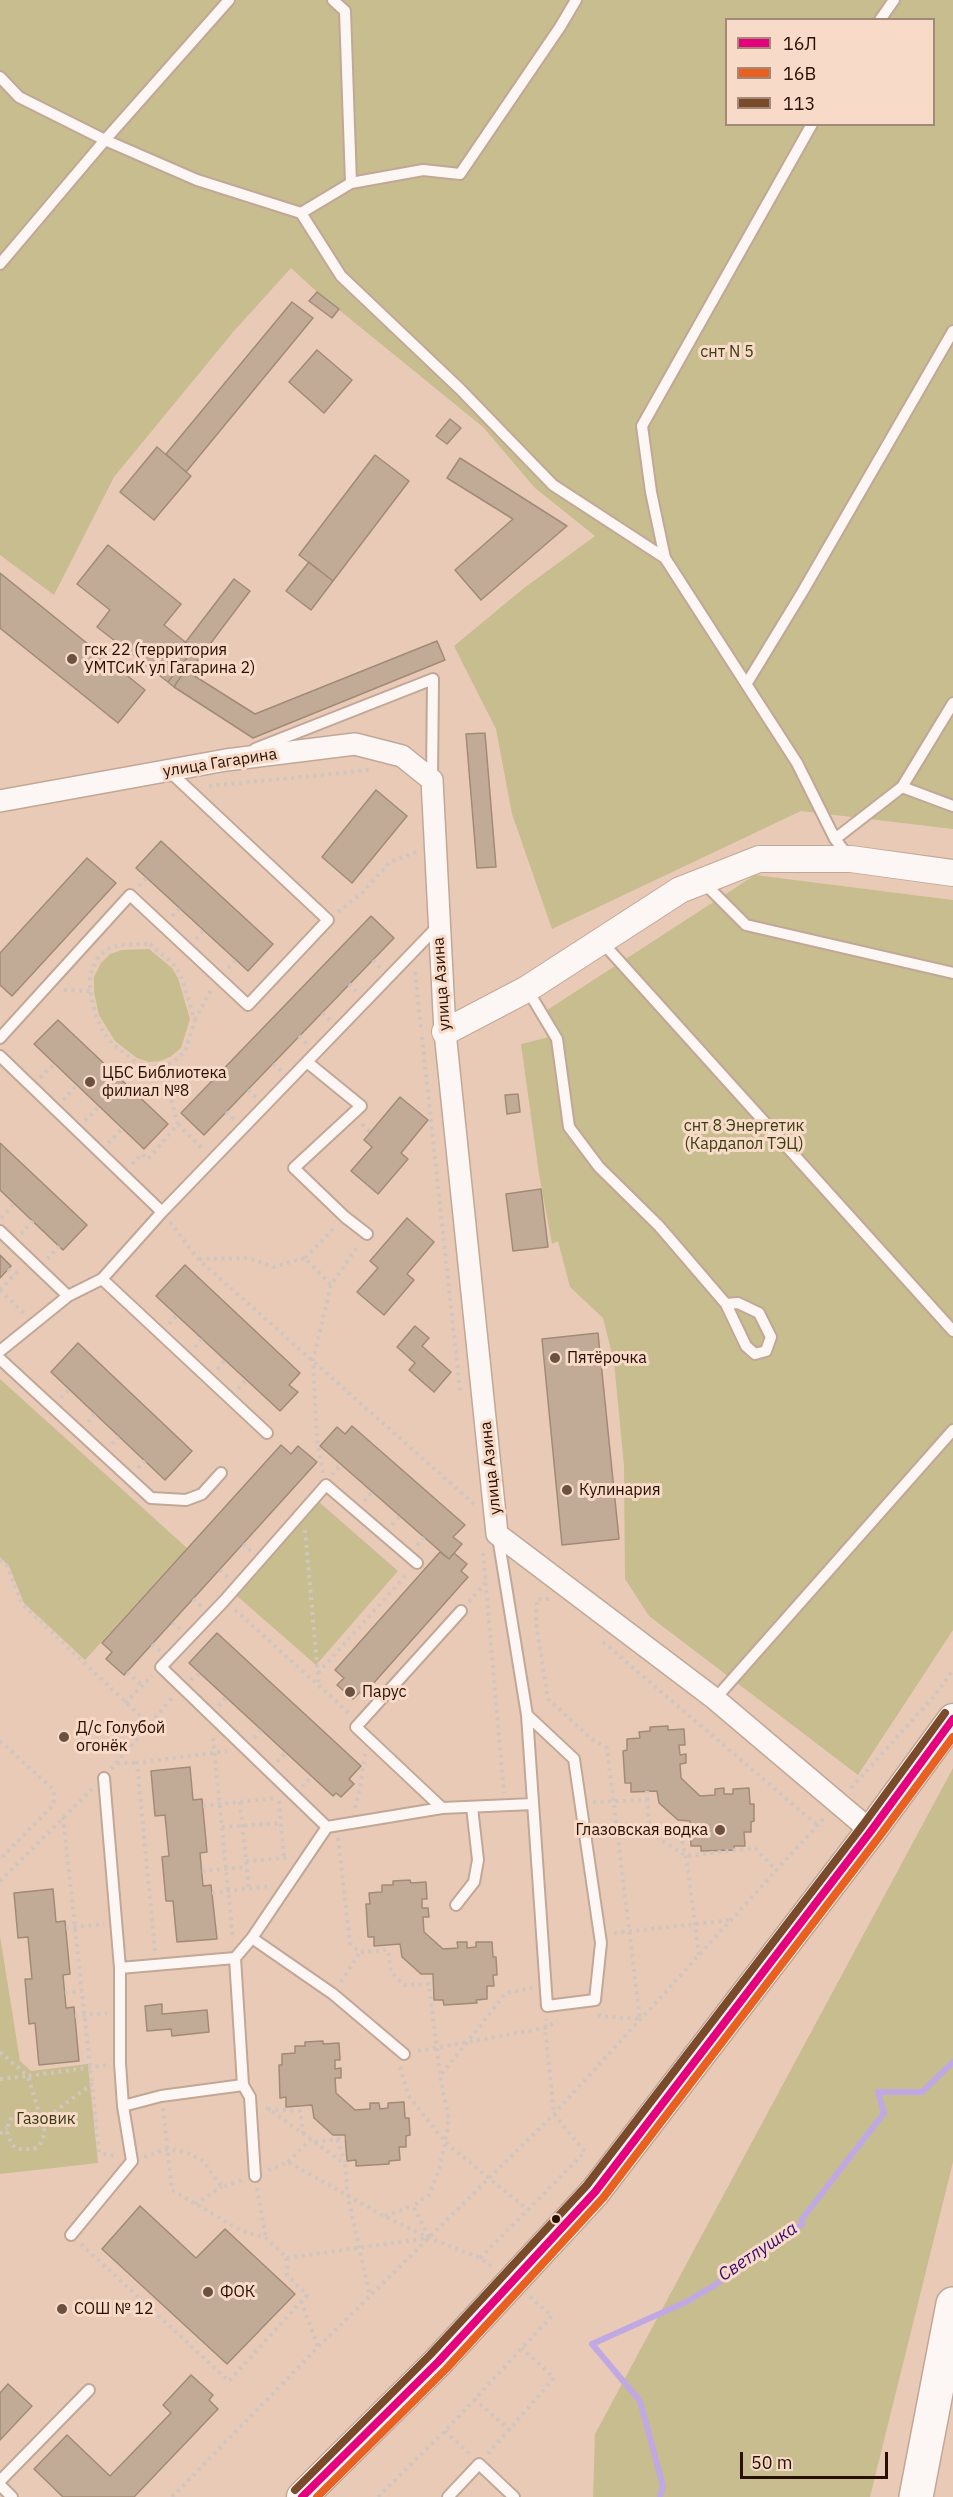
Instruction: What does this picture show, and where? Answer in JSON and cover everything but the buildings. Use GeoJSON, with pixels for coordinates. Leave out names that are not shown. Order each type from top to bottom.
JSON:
{"type":"FeatureCollection","features":[{"type":"Feature","properties":{"kind":"main road"},"geometry":{"type":"LineString","coordinates":[[303,2497],[438,2361],[594,2192],[871,1832],[953,1719]]}},
{"type":"Feature","properties":{"kind":"main road"},"geometry":{"type":"LineString","coordinates":[[916,2497],[953,2304]]}},
{"type":"Feature","properties":{"kind":"street","name":"улица Гагарина"},"geometry":{"type":"LineString","coordinates":[[0,801],[226,760],[355,744],[402,756],[432,780]]}},
{"type":"Feature","properties":{"kind":"street","name":"улица Азина"},"geometry":{"type":"LineString","coordinates":[[432,780],[445,1032],[498,1534],[715,1699],[871,1832]]}},
{"type":"Feature","properties":{"kind":"street"},"geometry":{"type":"LineString","coordinates":[[445,1032],[527,989],[680,890],[759,860],[851,860],[953,873]]}},
{"type":"Feature","properties":{"kind":"lane"},"geometry":{"type":"LineString","coordinates":[[0,264],[105,140],[229,0]]}},
{"type":"Feature","properties":{"kind":"lane"},"geometry":{"type":"LineString","coordinates":[[333,0],[345,11],[351,183]]}},
{"type":"Feature","properties":{"kind":"lane"},"geometry":{"type":"LineString","coordinates":[[302,213],[351,183],[423,170],[460,174],[576,0]]}},
{"type":"Feature","properties":{"kind":"lane"},"geometry":{"type":"LineString","coordinates":[[881,18],[894,0]]}},
{"type":"Feature","properties":{"kind":"lane"},"geometry":{"type":"LineString","coordinates":[[0,77],[19,97],[105,140],[197,180],[302,213],[341,276],[460,389],[553,485],[665,558]]}},
{"type":"Feature","properties":{"kind":"lane"},"geometry":{"type":"LineString","coordinates":[[811,126],[642,426],[651,492],[665,558],[747,683],[796,763],[835,839],[851,860]]}},
{"type":"Feature","properties":{"kind":"lane"},"geometry":{"type":"LineString","coordinates":[[747,683],[804,591],[953,331]]}},
{"type":"Feature","properties":{"kind":"lane"},"geometry":{"type":"LineString","coordinates":[[226,760],[433,678],[432,780]]}},
{"type":"Feature","properties":{"kind":"lane"},"geometry":{"type":"LineString","coordinates":[[835,839],[902,787],[953,703]]}},
{"type":"Feature","properties":{"kind":"lane"},"geometry":{"type":"LineString","coordinates":[[0,1038],[130,895],[248,1005],[328,920],[169,771]]}},
{"type":"Feature","properties":{"kind":"lane"},"geometry":{"type":"LineString","coordinates":[[902,787],[953,806]]}},
{"type":"Feature","properties":{"kind":"lane"},"geometry":{"type":"LineString","coordinates":[[701,881],[746,925],[953,973]]}},
{"type":"Feature","properties":{"kind":"lane","name":"улица Азина"},"geometry":{"type":"LineString","coordinates":[[0,1351],[68,1296],[102,1278],[162,1212],[438,926]]}},
{"type":"Feature","properties":{"kind":"lane"},"geometry":{"type":"LineString","coordinates":[[602,942],[953,1331]]}},
{"type":"Feature","properties":{"kind":"lane"},"geometry":{"type":"LineString","coordinates":[[527,989],[557,1039],[569,1127],[599,1167],[659,1226],[726,1304],[746,1346],[755,1354],[766,1351],[771,1337],[759,1313],[738,1303],[726,1304]]}},
{"type":"Feature","properties":{"kind":"lane"},"geometry":{"type":"LineString","coordinates":[[0,1056],[162,1212]]}},
{"type":"Feature","properties":{"kind":"lane"},"geometry":{"type":"LineString","coordinates":[[308,1062],[361,1106],[294,1168],[345,1217],[367,1234]]}},
{"type":"Feature","properties":{"kind":"lane"},"geometry":{"type":"LineString","coordinates":[[0,1231],[68,1296]]}},
{"type":"Feature","properties":{"kind":"lane"},"geometry":{"type":"LineString","coordinates":[[102,1278],[267,1433]]}},
{"type":"Feature","properties":{"kind":"lane"},"geometry":{"type":"LineString","coordinates":[[0,1359],[151,1498],[186,1500],[202,1494],[221,1473]]}},
{"type":"Feature","properties":{"kind":"lane"},"geometry":{"type":"LineString","coordinates":[[715,1699],[953,1430]]}},
{"type":"Feature","properties":{"kind":"lane"},"geometry":{"type":"LineString","coordinates":[[417,1563],[326,1485],[224,1601],[161,1667],[294,1796],[332,1826],[442,1808],[533,1804]]}},
{"type":"Feature","properties":{"kind":"lane"},"geometry":{"type":"LineString","coordinates":[[498,1534],[527,1715],[547,2007],[594,2000],[601,1943],[574,1758],[527,1715]]}},
{"type":"Feature","properties":{"kind":"lane"},"geometry":{"type":"LineString","coordinates":[[442,1808],[356,1727],[461,1611]]}},
{"type":"Feature","properties":{"kind":"lane"},"geometry":{"type":"LineString","coordinates":[[71,2235],[132,2161],[123,2106],[120,2063],[120,1968],[104,1778]]}},
{"type":"Feature","properties":{"kind":"lane"},"geometry":{"type":"LineString","coordinates":[[456,1905],[474,1881],[478,1860],[472,1807]]}},
{"type":"Feature","properties":{"kind":"lane"},"geometry":{"type":"LineString","coordinates":[[255,2176],[250,2097],[243,2085],[235,1958],[252,1938],[304,1861],[332,1826]]}},
{"type":"Feature","properties":{"kind":"lane"},"geometry":{"type":"LineString","coordinates":[[252,1938],[333,1994],[404,2054]]}},
{"type":"Feature","properties":{"kind":"lane"},"geometry":{"type":"LineString","coordinates":[[120,1968],[235,1958]]}},
{"type":"Feature","properties":{"kind":"lane"},"geometry":{"type":"LineString","coordinates":[[123,2106],[161,2096],[243,2085]]}},
{"type":"Feature","properties":{"kind":"lane"},"geometry":{"type":"LineString","coordinates":[[12,2497],[0,2483],[89,2390]]}},
{"type":"Feature","properties":{"kind":"lane"},"geometry":{"type":"LineString","coordinates":[[448,2497],[479,2464],[514,2497]]}},
{"type":"Feature","properties":{"kind":"path"},"geometry":{"type":"LineString","coordinates":[[187,788],[374,770]]}},
{"type":"Feature","properties":{"kind":"path"},"geometry":{"type":"LineString","coordinates":[[328,920],[362,893],[390,862],[425,848]]}},
{"type":"Feature","properties":{"kind":"path"},"geometry":{"type":"LineString","coordinates":[[195,1020],[181,975],[174,965],[150,944],[120,945],[107,949],[97,959],[90,974],[90,991],[103,1032],[113,1044],[137,1063],[149,1067],[173,1062],[185,1052],[195,1020],[208,992],[219,978]]}},
{"type":"Feature","properties":{"kind":"path"},"geometry":{"type":"LineString","coordinates":[[44,989],[90,991]]}},
{"type":"Feature","properties":{"kind":"path"},"geometry":{"type":"LineString","coordinates":[[162,1066],[178,1124],[214,1159]]}},
{"type":"Feature","properties":{"kind":"path"},"geometry":{"type":"LineString","coordinates":[[123,1174],[142,1154],[148,1158],[178,1124]]}},
{"type":"Feature","properties":{"kind":"path"},"geometry":{"type":"LineString","coordinates":[[0,1218],[14,1204]]}},
{"type":"Feature","properties":{"kind":"path"},"geometry":{"type":"LineString","coordinates":[[162,1212],[198,1259],[479,1508]]}},
{"type":"Feature","properties":{"kind":"path"},"geometry":{"type":"LineString","coordinates":[[198,1259],[248,1258],[274,1267],[305,1258],[345,1217]]}},
{"type":"Feature","properties":{"kind":"path"},"geometry":{"type":"LineString","coordinates":[[326,1485],[317,1440],[313,1360],[331,1286],[367,1234]]}},
{"type":"Feature","properties":{"kind":"path"},"geometry":{"type":"LineString","coordinates":[[305,1258],[331,1286]]}},
{"type":"Feature","properties":{"kind":"path"},"geometry":{"type":"LineString","coordinates":[[29,1259],[0,1290],[34,1323]]}},
{"type":"Feature","properties":{"kind":"path"},"geometry":{"type":"LineString","coordinates":[[8,1269],[14,1275]]}},
{"type":"Feature","properties":{"kind":"path"},"geometry":{"type":"LineString","coordinates":[[304,1512],[319,1688]]}},
{"type":"Feature","properties":{"kind":"path"},"geometry":{"type":"LineString","coordinates":[[0,1560],[7,1566],[22,1604],[149,1724]]}},
{"type":"Feature","properties":{"kind":"path"},"geometry":{"type":"LineString","coordinates":[[317,1673],[417,1563]]}},
{"type":"Feature","properties":{"kind":"path"},"geometry":{"type":"LineString","coordinates":[[461,1611],[486,1582]]}},
{"type":"Feature","properties":{"kind":"path"},"geometry":{"type":"LineString","coordinates":[[553,1599],[537,1599],[536,1623],[548,1699],[593,1740],[607,1748],[640,2019],[600,2016],[594,2000]]}},
{"type":"Feature","properties":{"kind":"path"},"geometry":{"type":"LineString","coordinates":[[224,1601],[359,1722]]}},
{"type":"Feature","properties":{"kind":"path"},"geometry":{"type":"LineString","coordinates":[[598,1638],[817,1826]]}},
{"type":"Feature","properties":{"kind":"path"},"geometry":{"type":"LineString","coordinates":[[125,1703],[161,1667]]}},
{"type":"Feature","properties":{"kind":"path"},"geometry":{"type":"LineString","coordinates":[[172,2497],[318,2347],[554,2114],[777,1871],[936,1694],[953,1670]]}},
{"type":"Feature","properties":{"kind":"path"},"geometry":{"type":"LineString","coordinates":[[127,1672],[143,1686]]}},
{"type":"Feature","properties":{"kind":"path"},"geometry":{"type":"LineString","coordinates":[[226,1697],[211,1716],[235,1958]]}},
{"type":"Feature","properties":{"kind":"path"},"geometry":{"type":"LineString","coordinates":[[351,1824],[361,1783],[367,1736]]}},
{"type":"Feature","properties":{"kind":"path"},"geometry":{"type":"LineString","coordinates":[[0,1742],[53,1789],[55,1798],[52,1806],[0,1859]]}},
{"type":"Feature","properties":{"kind":"path"},"geometry":{"type":"LineString","coordinates":[[116,1764],[215,1754],[245,1748]]}},
{"type":"Feature","properties":{"kind":"path"},"geometry":{"type":"LineString","coordinates":[[137,1763],[156,1965]]}},
{"type":"Feature","properties":{"kind":"path"},"geometry":{"type":"LineString","coordinates":[[647,1791],[650,1832],[686,1856],[755,1848],[777,1871]]}},
{"type":"Feature","properties":{"kind":"path"},"geometry":{"type":"LineString","coordinates":[[203,1806],[294,1796]]}},
{"type":"Feature","properties":{"kind":"path"},"geometry":{"type":"LineString","coordinates":[[279,1797],[284,1857]]}},
{"type":"Feature","properties":{"kind":"path"},"geometry":{"type":"LineString","coordinates":[[581,1803],[646,1800]]}},
{"type":"Feature","properties":{"kind":"path"},"geometry":{"type":"LineString","coordinates":[[240,1802],[249,1889]]}},
{"type":"Feature","properties":{"kind":"path"},"geometry":{"type":"LineString","coordinates":[[63,1817],[99,2152],[132,2161],[167,2149],[186,2152],[203,2161],[222,2187]]}},
{"type":"Feature","properties":{"kind":"path"},"geometry":{"type":"LineString","coordinates":[[222,1827],[281,1823]]}},
{"type":"Feature","properties":{"kind":"path"},"geometry":{"type":"LineString","coordinates":[[332,1826],[350,1943],[360,1952]]}},
{"type":"Feature","properties":{"kind":"path"},"geometry":{"type":"LineString","coordinates":[[586,1836],[691,1828]]}},
{"type":"Feature","properties":{"kind":"path"},"geometry":{"type":"LineString","coordinates":[[679,1829],[686,1856],[699,1956]]}},
{"type":"Feature","properties":{"kind":"path"},"geometry":{"type":"LineString","coordinates":[[246,1861],[284,1857],[304,1861]]}},
{"type":"Feature","properties":{"kind":"path"},"geometry":{"type":"LineString","coordinates":[[202,1871],[246,1867]]}},
{"type":"Feature","properties":{"kind":"path"},"geometry":{"type":"LineString","coordinates":[[212,1893],[289,1884]]}},
{"type":"Feature","properties":{"kind":"path"},"geometry":{"type":"LineString","coordinates":[[600,1934],[732,1920]]}},
{"type":"Feature","properties":{"kind":"path"},"geometry":{"type":"LineString","coordinates":[[66,1928],[116,1923]]}},
{"type":"Feature","properties":{"kind":"path"},"geometry":{"type":"LineString","coordinates":[[333,1994],[360,1952],[388,1948],[391,1972],[404,1985],[431,1983],[440,2076],[449,2120],[445,2142],[439,2170],[429,2195],[413,2206],[384,2216]]}},
{"type":"Feature","properties":{"kind":"path"},"geometry":{"type":"LineString","coordinates":[[440,2076],[506,1993],[545,1986]]}},
{"type":"Feature","properties":{"kind":"path"},"geometry":{"type":"LineString","coordinates":[[65,1993],[82,1991]]}},
{"type":"Feature","properties":{"kind":"path"},"geometry":{"type":"LineString","coordinates":[[480,2258],[585,2152],[554,2114],[545,2028],[547,2007]]}},
{"type":"Feature","properties":{"kind":"path"},"geometry":{"type":"LineString","coordinates":[[75,2016],[120,2012]]}},
{"type":"Feature","properties":{"kind":"path"},"geometry":{"type":"LineString","coordinates":[[528,2210],[445,2142],[408,2095],[400,2068],[404,2054],[545,2028]]}},
{"type":"Feature","properties":{"kind":"path"},"geometry":{"type":"LineString","coordinates":[[0,2052],[28,2076],[45,2132],[44,2138],[34,2149],[18,2149],[8,2138],[7,2127]]}},
{"type":"Feature","properties":{"kind":"path"},"geometry":{"type":"LineString","coordinates":[[0,2079],[120,2063]]}},
{"type":"Feature","properties":{"kind":"path"},"geometry":{"type":"LineString","coordinates":[[41,2119],[92,2084]]}},
{"type":"Feature","properties":{"kind":"path"},"geometry":{"type":"LineString","coordinates":[[71,2235],[229,2381],[307,2295],[287,2275],[287,2258],[266,2238],[240,2230],[172,2190],[161,2096]]}},
{"type":"Feature","properties":{"kind":"path"},"geometry":{"type":"LineString","coordinates":[[250,2097],[345,2164]]}},
{"type":"Feature","properties":{"kind":"path"},"geometry":{"type":"LineString","coordinates":[[268,2109],[300,2108],[303,2133]]}},
{"type":"Feature","properties":{"kind":"path"},"geometry":{"type":"LineString","coordinates":[[0,2133],[17,2114],[26,2112],[41,2119]]}},
{"type":"Feature","properties":{"kind":"path"},"geometry":{"type":"LineString","coordinates":[[194,2204],[222,2187],[288,2162],[313,2141],[345,2138]]}},
{"type":"Feature","properties":{"kind":"path"},"geometry":{"type":"LineString","coordinates":[[338,2139],[345,2164],[348,2197],[369,2296]]}},
{"type":"Feature","properties":{"kind":"path"},"geometry":{"type":"LineString","coordinates":[[288,2162],[348,2197],[429,2238]]}},
{"type":"Feature","properties":{"kind":"path"},"geometry":{"type":"LineString","coordinates":[[255,2176],[266,2238]]}},
{"type":"Feature","properties":{"kind":"path"},"geometry":{"type":"LineString","coordinates":[[413,2206],[429,2238]]}},
{"type":"Feature","properties":{"kind":"path"},"geometry":{"type":"LineString","coordinates":[[287,2258],[429,2238]]}},
{"type":"Feature","properties":{"kind":"path"},"geometry":{"type":"LineString","coordinates":[[301,2301],[318,2347]]}},
{"type":"Feature","properties":{"kind":"path"},"geometry":{"type":"LineString","coordinates":[[378,2497],[445,2432],[552,2316]]}},
{"type":"Feature","properties":{"kind":"path"},"geometry":{"type":"LineString","coordinates":[[445,2432],[479,2464],[554,2378],[522,2348]]}},
{"type":"Feature","properties":{"kind":"path"},"geometry":{"type":"LineString","coordinates":[[474,2399],[510,2430]]}},
{"type":"Feature","properties":{"kind":"green space","name":"снт N 5"},"geometry":{"type":"Polygon","coordinates":[[[0,0],[953,0],[953,829],[801,811],[552,929],[512,814],[496,729],[454,646],[524,588],[595,536],[535,488],[483,427],[317,292],[291,268],[234,331],[114,477],[54,595],[0,555],[0,0]]]}},
{"type":"Feature","properties":{"kind":"green space","name":"снт 8 Энергетик (Кардапол ТЭЦ)"},"geometry":{"type":"Polygon","coordinates":[[[755,875],[953,900],[953,1630],[858,1775],[649,1616],[625,1579],[624,1466],[614,1362],[603,1318],[570,1287],[558,1241],[552,1244],[539,1174],[521,1044],[549,1037],[538,1016],[755,875]]]}},
{"type":"Feature","properties":{"kind":"green space"},"geometry":{"type":"Polygon","coordinates":[[[149,949],[172,968],[178,978],[190,1019],[181,1048],[170,1057],[149,1062],[137,1058],[115,1041],[99,1015],[94,992],[94,977],[101,963],[110,954],[122,950],[149,949]]]}},
{"type":"Feature","properties":{"kind":"green space"},"geometry":{"type":"Polygon","coordinates":[[[0,1379],[187,1548],[85,1660],[24,1603],[9,1566],[0,1557],[0,1379]]]}},
{"type":"Feature","properties":{"kind":"green space"},"geometry":{"type":"Polygon","coordinates":[[[319,1502],[398,1571],[316,1665],[237,1596],[319,1502]]]}},
{"type":"Feature","properties":{"kind":"green space"},"geometry":{"type":"Polygon","coordinates":[[[953,1768],[953,2162],[870,2497],[593,2497],[595,2434],[953,1768]]]}},
{"type":"Feature","properties":{"kind":"green space","name":"Газовик"},"geometry":{"type":"Polygon","coordinates":[[[0,1936],[20,2061],[31,2071],[88,2064],[98,2163],[0,2174],[0,1936]]]}},
{"type":"Feature","properties":{"kind":"waterway","name":"Светлушка"},"geometry":{"type":"LineString","coordinates":[[660,2497],[663,2486],[640,2401],[592,2344],[686,2302],[715,2285],[779,2235],[802,2225],[802,2219],[884,2113],[878,2092],[922,2092],[953,2062]]}},
{"type":"Feature","properties":{"kind":"transit line","name":"113"},"geometry":{"type":"LineString","coordinates":[[295,2490],[430,2355],[587,2185],[863,1825],[945,1713]]}},
{"type":"Feature","properties":{"kind":"transit line","name":"16Л"},"geometry":{"type":"LineString","coordinates":[[302,2497],[438,2362],[595,2192],[871,1831],[953,1719]]}},
{"type":"Feature","properties":{"kind":"transit line","name":"16В"},"geometry":{"type":"LineString","coordinates":[[317,2497],[446,2369],[603,2198],[953,1737]]}},
{"type":"Feature","properties":{"kind":"place","name":"гск 22 (территория УМТСиК ул Гагарина 2)"},"geometry":{"type":"Point","coordinates":[72,659]}},
{"type":"Feature","properties":{"kind":"place","name":"ЦБС Библиотека филиал №8"},"geometry":{"type":"Point","coordinates":[90,1082]}},
{"type":"Feature","properties":{"kind":"place","name":"Пятёрочка"},"geometry":{"type":"Point","coordinates":[555,1358]}},
{"type":"Feature","properties":{"kind":"place","name":"Кулинария"},"geometry":{"type":"Point","coordinates":[567,1490]}},
{"type":"Feature","properties":{"kind":"place","name":"Парус"},"geometry":{"type":"Point","coordinates":[350,1692]}},
{"type":"Feature","properties":{"kind":"place","name":"Д/с Голубой огонёк"},"geometry":{"type":"Point","coordinates":[64,1737]}},
{"type":"Feature","properties":{"kind":"place","name":"Глазовская водка"},"geometry":{"type":"Point","coordinates":[720,1830]}},
{"type":"Feature","properties":{"kind":"place","name":"ФОК"},"geometry":{"type":"Point","coordinates":[208,2292]}},
{"type":"Feature","properties":{"kind":"place","name":"СОШ № 12"},"geometry":{"type":"Point","coordinates":[62,2309]}}]}
